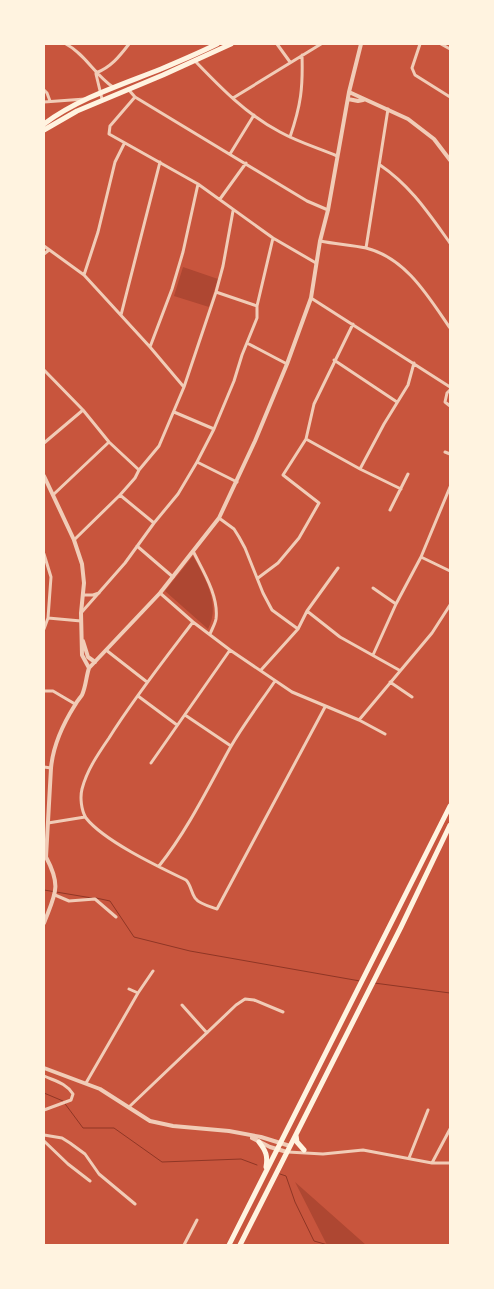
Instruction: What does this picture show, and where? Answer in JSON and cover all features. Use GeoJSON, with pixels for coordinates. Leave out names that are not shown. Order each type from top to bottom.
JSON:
{"type":"FeatureCollection","features":[{"type":"Feature","properties":{"kind":"main road"},"geometry":{"type":"LineString","coordinates":[[44,124],[100,92],[175,63],[217,44]]}},
{"type":"Feature","properties":{"kind":"main road"},"geometry":{"type":"LineString","coordinates":[[44,130],[76,110],[195,61],[231,44]]}},
{"type":"Feature","properties":{"kind":"main road"},"geometry":{"type":"LineString","coordinates":[[229,1245],[450,806]]}},
{"type":"Feature","properties":{"kind":"main road"},"geometry":{"type":"LineString","coordinates":[[240,1245],[380,969],[450,825]]}},
{"type":"Feature","properties":{"kind":"main road"},"geometry":{"type":"LineString","coordinates":[[296,1135],[297,1142],[304,1150]]}},
{"type":"Feature","properties":{"kind":"main road"},"geometry":{"type":"LineString","coordinates":[[259,1142],[266,1151],[268,1158],[266,1172]]}},
{"type":"Feature","properties":{"kind":"street"},"geometry":{"type":"LineString","coordinates":[[68,44],[113,88]]}},
{"type":"Feature","properties":{"kind":"street"},"geometry":{"type":"LineString","coordinates":[[96,73],[107,69],[116,61],[128,44]]}},
{"type":"Feature","properties":{"kind":"street"},"geometry":{"type":"LineString","coordinates":[[277,44],[290,62]]}},
{"type":"Feature","properties":{"kind":"street"},"geometry":{"type":"LineString","coordinates":[[233,98],[321,44]]}},
{"type":"Feature","properties":{"kind":"street"},"geometry":{"type":"LineString","coordinates":[[44,923],[53,903],[56,888],[52,867],[45,857],[52,754],[75,704],[81,697],[89,668],[160,593],[219,518],[237,482],[287,364],[311,298],[320,241],[328,210],[349,92],[360,44]]}},
{"type":"Feature","properties":{"kind":"street"},"geometry":{"type":"LineString","coordinates":[[420,44],[412,68],[415,76],[450,97]]}},
{"type":"Feature","properties":{"kind":"street"},"geometry":{"type":"LineString","coordinates":[[441,44],[450,49]]}},
{"type":"Feature","properties":{"kind":"street"},"geometry":{"type":"LineString","coordinates":[[290,137],[301,102],[303,82],[302,55]]}},
{"type":"Feature","properties":{"kind":"street"},"geometry":{"type":"LineString","coordinates":[[195,61],[224,92],[279,132],[337,156]]}},
{"type":"Feature","properties":{"kind":"street"},"geometry":{"type":"LineString","coordinates":[[96,73],[102,99]]}},
{"type":"Feature","properties":{"kind":"street"},"geometry":{"type":"LineString","coordinates":[[128,88],[135,97],[307,201],[328,210]]}},
{"type":"Feature","properties":{"kind":"street"},"geometry":{"type":"LineString","coordinates":[[44,90],[50,101]]}},
{"type":"Feature","properties":{"kind":"street"},"geometry":{"type":"LineString","coordinates":[[349,92],[408,119],[434,139],[450,159]]}},
{"type":"Feature","properties":{"kind":"street"},"geometry":{"type":"LineString","coordinates":[[135,97],[110,126],[109,134],[198,184],[254,223],[272,238],[316,263]]}},
{"type":"Feature","properties":{"kind":"street"},"geometry":{"type":"LineString","coordinates":[[44,102],[88,98]]}},
{"type":"Feature","properties":{"kind":"street"},"geometry":{"type":"LineString","coordinates":[[348,99],[363,100]]}},
{"type":"Feature","properties":{"kind":"street"},"geometry":{"type":"LineString","coordinates":[[366,248],[388,109]]}},
{"type":"Feature","properties":{"kind":"street"},"geometry":{"type":"LineString","coordinates":[[230,154],[254,115]]}},
{"type":"Feature","properties":{"kind":"street"},"geometry":{"type":"LineString","coordinates":[[84,275],[98,232],[116,162],[124,144]]}},
{"type":"Feature","properties":{"kind":"street"},"geometry":{"type":"LineString","coordinates":[[121,316],[160,162]]}},
{"type":"Feature","properties":{"kind":"street"},"geometry":{"type":"LineString","coordinates":[[220,199],[246,163]]}},
{"type":"Feature","properties":{"kind":"street"},"geometry":{"type":"LineString","coordinates":[[380,165],[398,177],[411,190],[450,244]]}},
{"type":"Feature","properties":{"kind":"street"},"geometry":{"type":"LineString","coordinates":[[150,347],[172,289],[183,252],[198,184]]}},
{"type":"Feature","properties":{"kind":"street"},"geometry":{"type":"LineString","coordinates":[[74,540],[120,495],[159,446],[184,387],[216,292],[233,210]]}},
{"type":"Feature","properties":{"kind":"street"},"geometry":{"type":"LineString","coordinates":[[81,613],[178,494],[198,462],[214,428],[257,318],[257,306],[272,238]]}},
{"type":"Feature","properties":{"kind":"street"},"geometry":{"type":"LineString","coordinates":[[320,241],[366,248],[382,254],[402,267],[425,292],[450,328]]}},
{"type":"Feature","properties":{"kind":"street"},"geometry":{"type":"LineString","coordinates":[[44,246],[84,275],[184,387]]}},
{"type":"Feature","properties":{"kind":"street"},"geometry":{"type":"LineString","coordinates":[[44,254],[49,250]]}},
{"type":"Feature","properties":{"kind":"street"},"geometry":{"type":"LineString","coordinates":[[216,292],[257,306]]}},
{"type":"Feature","properties":{"kind":"street"},"geometry":{"type":"LineString","coordinates":[[311,298],[450,388],[445,402],[450,406]]}},
{"type":"Feature","properties":{"kind":"street"},"geometry":{"type":"LineString","coordinates":[[258,578],[278,563],[300,538],[319,502],[284,475],[306,438],[314,404],[353,324]]}},
{"type":"Feature","properties":{"kind":"street"},"geometry":{"type":"LineString","coordinates":[[247,343],[287,364]]}},
{"type":"Feature","properties":{"kind":"street"},"geometry":{"type":"LineString","coordinates":[[334,360],[397,402]]}},
{"type":"Feature","properties":{"kind":"street"},"geometry":{"type":"LineString","coordinates":[[360,469],[408,385],[414,363]]}},
{"type":"Feature","properties":{"kind":"street"},"geometry":{"type":"LineString","coordinates":[[44,370],[83,410],[110,442],[139,470]]}},
{"type":"Feature","properties":{"kind":"street"},"geometry":{"type":"LineString","coordinates":[[44,443],[83,410]]}},
{"type":"Feature","properties":{"kind":"street"},"geometry":{"type":"LineString","coordinates":[[174,412],[214,428]]}},
{"type":"Feature","properties":{"kind":"street"},"geometry":{"type":"LineString","coordinates":[[306,438],[360,469],[401,489]]}},
{"type":"Feature","properties":{"kind":"street"},"geometry":{"type":"LineString","coordinates":[[54,494],[110,442]]}},
{"type":"Feature","properties":{"kind":"street"},"geometry":{"type":"LineString","coordinates":[[445,452],[450,454]]}},
{"type":"Feature","properties":{"kind":"street"},"geometry":{"type":"LineString","coordinates":[[198,462],[237,482]]}},
{"type":"Feature","properties":{"kind":"street"},"geometry":{"type":"LineString","coordinates":[[390,510],[408,474]]}},
{"type":"Feature","properties":{"kind":"street"},"geometry":{"type":"LineString","coordinates":[[44,476],[74,540],[82,564],[82,655],[89,668]]}},
{"type":"Feature","properties":{"kind":"street"},"geometry":{"type":"LineString","coordinates":[[372,655],[421,557],[450,487]]}},
{"type":"Feature","properties":{"kind":"street"},"geometry":{"type":"LineString","coordinates":[[120,495],[154,523]]}},
{"type":"Feature","properties":{"kind":"street"},"geometry":{"type":"LineString","coordinates":[[219,518],[234,529],[239,537],[258,578],[263,594],[272,610],[298,629]]}},
{"type":"Feature","properties":{"kind":"street"},"geometry":{"type":"LineString","coordinates":[[137,546],[172,577]]}},
{"type":"Feature","properties":{"kind":"street"},"geometry":{"type":"LineString","coordinates":[[193,551],[207,578],[215,602],[216,619],[210,634]]}},
{"type":"Feature","properties":{"kind":"street"},"geometry":{"type":"LineString","coordinates":[[44,554],[51,577],[48,618],[44,630]]}},
{"type":"Feature","properties":{"kind":"street"},"geometry":{"type":"LineString","coordinates":[[421,557],[450,571]]}},
{"type":"Feature","properties":{"kind":"street"},"geometry":{"type":"LineString","coordinates":[[261,670],[298,629],[307,610],[338,568]]}},
{"type":"Feature","properties":{"kind":"street"},"geometry":{"type":"LineString","coordinates":[[373,588],[396,604]]}},
{"type":"Feature","properties":{"kind":"street"},"geometry":{"type":"LineString","coordinates":[[83,595],[99,593]]}},
{"type":"Feature","properties":{"kind":"street"},"geometry":{"type":"LineString","coordinates":[[160,593],[230,650],[292,692],[359,720],[385,734]]}},
{"type":"Feature","properties":{"kind":"street"},"geometry":{"type":"LineString","coordinates":[[359,720],[432,633],[450,606]]}},
{"type":"Feature","properties":{"kind":"street"},"geometry":{"type":"LineString","coordinates":[[307,610],[340,637],[399,670]]}},
{"type":"Feature","properties":{"kind":"street"},"geometry":{"type":"LineString","coordinates":[[48,618],[82,621]]}},
{"type":"Feature","properties":{"kind":"street"},"geometry":{"type":"LineString","coordinates":[[194,622],[123,715],[89,772],[80,800],[85,817],[112,840],[186,880],[189,883],[194,898],[198,901],[217,909],[325,707]]}},
{"type":"Feature","properties":{"kind":"street"},"geometry":{"type":"LineString","coordinates":[[82,637],[88,657],[95,662]]}},
{"type":"Feature","properties":{"kind":"street"},"geometry":{"type":"LineString","coordinates":[[106,650],[147,682]]}},
{"type":"Feature","properties":{"kind":"street"},"geometry":{"type":"LineString","coordinates":[[151,763],[230,650]]}},
{"type":"Feature","properties":{"kind":"street"},"geometry":{"type":"LineString","coordinates":[[158,866],[172,850],[216,776],[231,746],[276,681]]}},
{"type":"Feature","properties":{"kind":"street"},"geometry":{"type":"LineString","coordinates":[[390,682],[412,697]]}},
{"type":"Feature","properties":{"kind":"street"},"geometry":{"type":"LineString","coordinates":[[44,691],[53,691],[75,704]]}},
{"type":"Feature","properties":{"kind":"street"},"geometry":{"type":"LineString","coordinates":[[138,696],[177,725]]}},
{"type":"Feature","properties":{"kind":"street"},"geometry":{"type":"LineString","coordinates":[[185,715],[231,746]]}},
{"type":"Feature","properties":{"kind":"street"},"geometry":{"type":"LineString","coordinates":[[44,767],[51,768]]}},
{"type":"Feature","properties":{"kind":"street"},"geometry":{"type":"LineString","coordinates":[[48,823],[85,817]]}},
{"type":"Feature","properties":{"kind":"street"},"geometry":{"type":"LineString","coordinates":[[55,895],[69,901],[95,899],[116,918]]}},
{"type":"Feature","properties":{"kind":"street"},"geometry":{"type":"LineString","coordinates":[[86,1083],[152,971]]}},
{"type":"Feature","properties":{"kind":"street"},"geometry":{"type":"LineString","coordinates":[[129,990],[138,994]]}},
{"type":"Feature","properties":{"kind":"street"},"geometry":{"type":"LineString","coordinates":[[129,1108],[245,998],[282,1012]]}},
{"type":"Feature","properties":{"kind":"street"},"geometry":{"type":"LineString","coordinates":[[182,1005],[206,1033]]}},
{"type":"Feature","properties":{"kind":"street"},"geometry":{"type":"LineString","coordinates":[[44,1068],[86,1083],[111,1095],[150,1121],[160,1124],[206,1128],[261,1137],[304,1150],[311,1154]]}},
{"type":"Feature","properties":{"kind":"street"},"geometry":{"type":"LineString","coordinates":[[44,1076],[60,1082],[70,1089],[73,1094],[71,1100],[44,1110]]}},
{"type":"Feature","properties":{"kind":"street"},"geometry":{"type":"LineString","coordinates":[[409,1158],[428,1110]]}},
{"type":"Feature","properties":{"kind":"street"},"geometry":{"type":"LineString","coordinates":[[432,1163],[450,1129]]}},
{"type":"Feature","properties":{"kind":"street"},"geometry":{"type":"LineString","coordinates":[[44,1135],[62,1138],[85,1154],[98,1174],[135,1204]]}},
{"type":"Feature","properties":{"kind":"street"},"geometry":{"type":"LineString","coordinates":[[250,1136],[259,1142],[287,1152],[311,1154],[363,1150],[432,1163],[450,1163]]}},
{"type":"Feature","properties":{"kind":"street"},"geometry":{"type":"LineString","coordinates":[[44,1141],[68,1164],[90,1181]]}},
{"type":"Feature","properties":{"kind":"street"},"geometry":{"type":"LineString","coordinates":[[184,1245],[197,1220]]}},
{"type":"Feature","properties":{"kind":"shaded area"},"geometry":{"type":"Polygon","coordinates":[[[183,267],[218,279],[209,307],[174,296],[183,267]]]}},
{"type":"Feature","properties":{"kind":"shaded area"},"geometry":{"type":"Polygon","coordinates":[[[193,556],[210,591],[213,610],[212,620],[208,629],[165,591],[193,556]]]}},
{"type":"Feature","properties":{"kind":"shaded area"},"geometry":{"type":"Polygon","coordinates":[[[295,1182],[366,1245],[327,1245],[295,1182]]]}},
{"type":"Feature","properties":{"kind":"waterway"},"geometry":{"type":"LineString","coordinates":[[44,890],[92,898]]}},
{"type":"Feature","properties":{"kind":"waterway"},"geometry":{"type":"LineString","coordinates":[[96,898],[110,901],[134,937],[190,951],[360,981]]}},
{"type":"Feature","properties":{"kind":"waterway"},"geometry":{"type":"LineString","coordinates":[[374,983],[450,993]]}},
{"type":"Feature","properties":{"kind":"waterway"},"geometry":{"type":"LineString","coordinates":[[44,1093],[63,1101],[83,1128],[114,1128],[162,1162],[241,1159],[257,1165]]}},
{"type":"Feature","properties":{"kind":"waterway"},"geometry":{"type":"LineString","coordinates":[[280,1174],[286,1176],[295,1202],[314,1241],[328,1245]]}}]}
